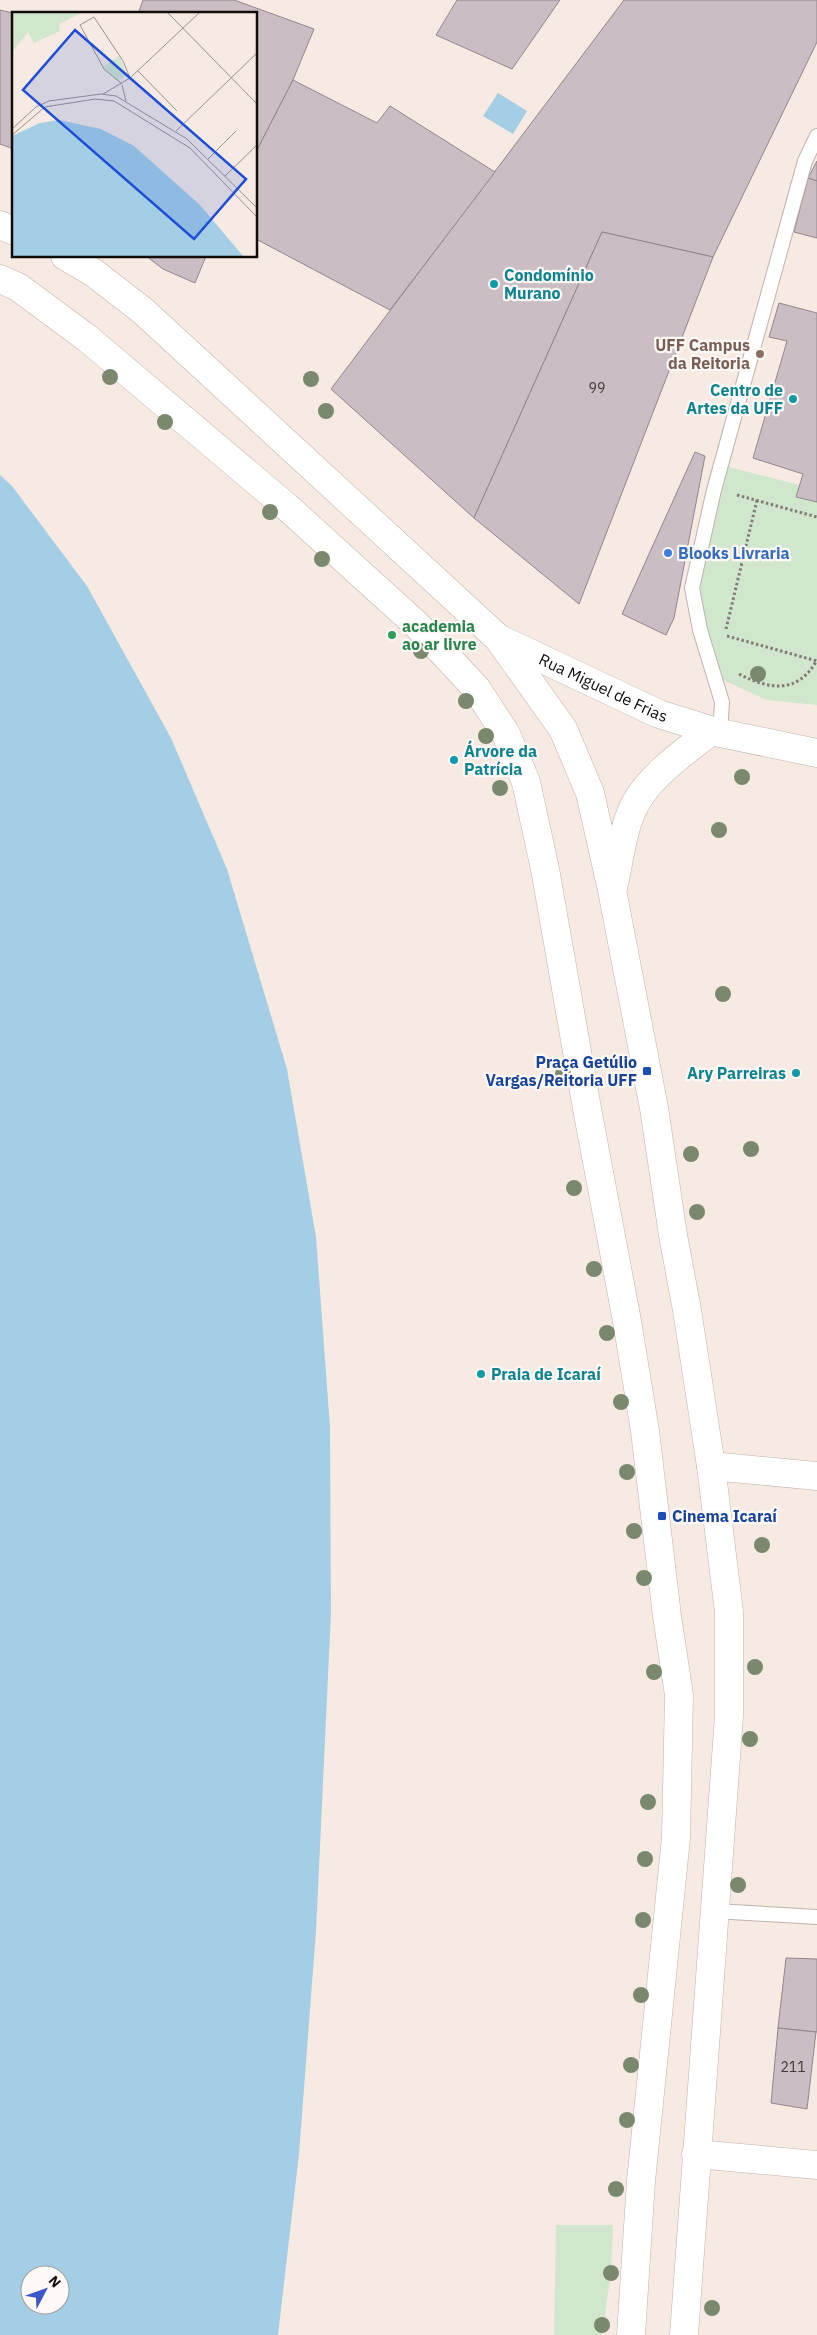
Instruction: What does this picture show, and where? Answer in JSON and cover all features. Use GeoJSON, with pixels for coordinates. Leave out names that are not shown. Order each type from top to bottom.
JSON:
{"type":"FeatureCollection","features":[{"type":"Feature","properties":{"kind":"main road"},"geometry":{"type":"LineString","coordinates":[[0,226],[12,230]]}},
{"type":"Feature","properties":{"kind":"main road"},"geometry":{"type":"LineString","coordinates":[[68,258],[94,273],[143,311],[498,638],[563,729],[590,793],[612,890],[654,1108],[673,1235],[712,1466],[729,1612],[729,1716],[684,2335]]}},
{"type":"Feature","properties":{"kind":"main road"},"geometry":{"type":"LineString","coordinates":[[0,279],[18,286],[87,338],[287,507],[418,625],[476,688],[506,734],[526,782],[545,869],[627,1321],[645,1431],[667,1616],[679,1695],[676,1838],[641,2181],[631,2335]]}},
{"type":"Feature","properties":{"kind":"main road","name":"Rua Miguel de Frias"},"geometry":{"type":"LineString","coordinates":[[498,638],[659,714],[716,732],[816,749]]}},
{"type":"Feature","properties":{"kind":"main road"},"geometry":{"type":"LineString","coordinates":[[612,890],[625,831],[637,800],[658,774],[716,732]]}},
{"type":"Feature","properties":{"kind":"main road"},"geometry":{"type":"LineString","coordinates":[[712,1466],[817,1476]]}},
{"type":"Feature","properties":{"kind":"main road"},"geometry":{"type":"LineString","coordinates":[[696,2154],[817,2165]]}},
{"type":"Feature","properties":{"kind":"lane"},"geometry":{"type":"LineString","coordinates":[[716,732],[722,702],[700,630],[692,588],[714,490],[805,161],[817,136]]}},
{"type":"Feature","properties":{"kind":"lane"},"geometry":{"type":"LineString","coordinates":[[714,1910],[817,1917]]}},
{"type":"Feature","properties":{"kind":"path"},"geometry":{"type":"LineString","coordinates":[[714,490],[817,517]]}},
{"type":"Feature","properties":{"kind":"path"},"geometry":{"type":"LineString","coordinates":[[724,644],[724,635],[757,500]]}},
{"type":"Feature","properties":{"kind":"path"},"geometry":{"type":"LineString","coordinates":[[724,635],[817,661],[804,679],[783,687],[758,684],[734,671]]}},
{"type":"Feature","properties":{"kind":"green space"},"geometry":{"type":"Polygon","coordinates":[[[721,465],[800,485],[796,497],[817,502],[817,705],[767,700],[712,675],[692,588],[721,465]]]}},
{"type":"Feature","properties":{"kind":"green space"},"geometry":{"type":"Polygon","coordinates":[[[556,2225],[613,2225],[611,2273],[602,2335],[554,2335],[556,2225]]]}},
{"type":"Feature","properties":{"kind":"water"},"geometry":{"type":"Polygon","coordinates":[[[498,93],[527,111],[513,134],[483,116],[498,93]]]}},
{"type":"Feature","properties":{"kind":"water"},"geometry":{"type":"Polygon","coordinates":[[[0,475],[12,486],[87,586],[171,738],[227,869],[287,1069],[316,1237],[330,1427],[331,1613],[316,1931],[299,2154],[278,2335],[0,2335],[0,475]]]}},
{"type":"Feature","properties":{"kind":"building"},"geometry":{"type":"Polygon","coordinates":[[[143,0],[234,0],[314,29],[293,80],[258,148],[258,12],[139,12],[143,0]]]}},
{"type":"Feature","properties":{"kind":"building"},"geometry":{"type":"Polygon","coordinates":[[[457,0],[560,0],[512,69],[436,35],[457,0]]]}},
{"type":"Feature","properties":{"kind":"building","name":"Condomínio Murano"},"geometry":{"type":"Polygon","coordinates":[[[624,0],[817,0],[817,42],[713,257],[602,232],[474,518],[331,389],[624,0]]]}},
{"type":"Feature","properties":{"kind":"building"},"geometry":{"type":"Polygon","coordinates":[[[0,10],[12,13],[12,148],[0,144],[0,10]]]}},
{"type":"Feature","properties":{"kind":"building"},"geometry":{"type":"Polygon","coordinates":[[[293,80],[377,123],[390,106],[495,172],[390,310],[258,240],[258,148],[293,80]]]}},
{"type":"Feature","properties":{"kind":"building"},"geometry":{"type":"Polygon","coordinates":[[[817,161],[817,181],[808,178],[817,161]]]}},
{"type":"Feature","properties":{"kind":"building"},"geometry":{"type":"Polygon","coordinates":[[[808,178],[817,181],[817,238],[794,232],[808,178]]]}},
{"type":"Feature","properties":{"kind":"building"},"geometry":{"type":"Polygon","coordinates":[[[602,232],[713,257],[579,604],[474,518],[602,232]]]}},
{"type":"Feature","properties":{"kind":"building"},"geometry":{"type":"Polygon","coordinates":[[[149,258],[205,258],[195,283],[163,269],[149,258]]]}},
{"type":"Feature","properties":{"kind":"building","name":"Centro de Artes da UFF"},"geometry":{"type":"Polygon","coordinates":[[[779,303],[817,313],[817,502],[796,497],[803,474],[753,458],[787,341],[769,337],[779,303]]]}},
{"type":"Feature","properties":{"kind":"building","name":"Blooks Livraria"},"geometry":{"type":"Polygon","coordinates":[[[695,452],[705,456],[674,618],[666,635],[622,614],[695,452]]]}},
{"type":"Feature","properties":{"kind":"building"},"geometry":{"type":"Polygon","coordinates":[[[786,1958],[817,1959],[817,2032],[778,2028],[786,1958]]]}},
{"type":"Feature","properties":{"kind":"building"},"geometry":{"type":"Polygon","coordinates":[[[778,2028],[816,2032],[807,2109],[771,2103],[778,2028]]]}},
{"type":"Feature","properties":{"kind":"place","name":"Condomínio Murano"},"geometry":{"type":"Point","coordinates":[494,284]}},
{"type":"Feature","properties":{"kind":"place","name":"UFF Campus da Reitoria"},"geometry":{"type":"Point","coordinates":[760,354]}},
{"type":"Feature","properties":{"kind":"place","name":"Centro de Artes da UFF"},"geometry":{"type":"Point","coordinates":[793,399]}},
{"type":"Feature","properties":{"kind":"place","name":"Blooks Livraria"},"geometry":{"type":"Point","coordinates":[668,553]}},
{"type":"Feature","properties":{"kind":"place","name":"academia ao ar livre"},"geometry":{"type":"Point","coordinates":[392,635]}},
{"type":"Feature","properties":{"kind":"place","name":"Árvore da Patrícia"},"geometry":{"type":"Point","coordinates":[454,760]}},
{"type":"Feature","properties":{"kind":"place","name":"Praça Getúlio Vargas/Reitoria UFF"},"geometry":{"type":"Point","coordinates":[647,1071]}},
{"type":"Feature","properties":{"kind":"place","name":"Ary Parreiras"},"geometry":{"type":"Point","coordinates":[796,1073]}},
{"type":"Feature","properties":{"kind":"place","name":"Praia de Icaraí"},"geometry":{"type":"Point","coordinates":[481,1374]}},
{"type":"Feature","properties":{"kind":"place","name":"Cinema Icaraí"},"geometry":{"type":"Point","coordinates":[662,1516]}}]}
